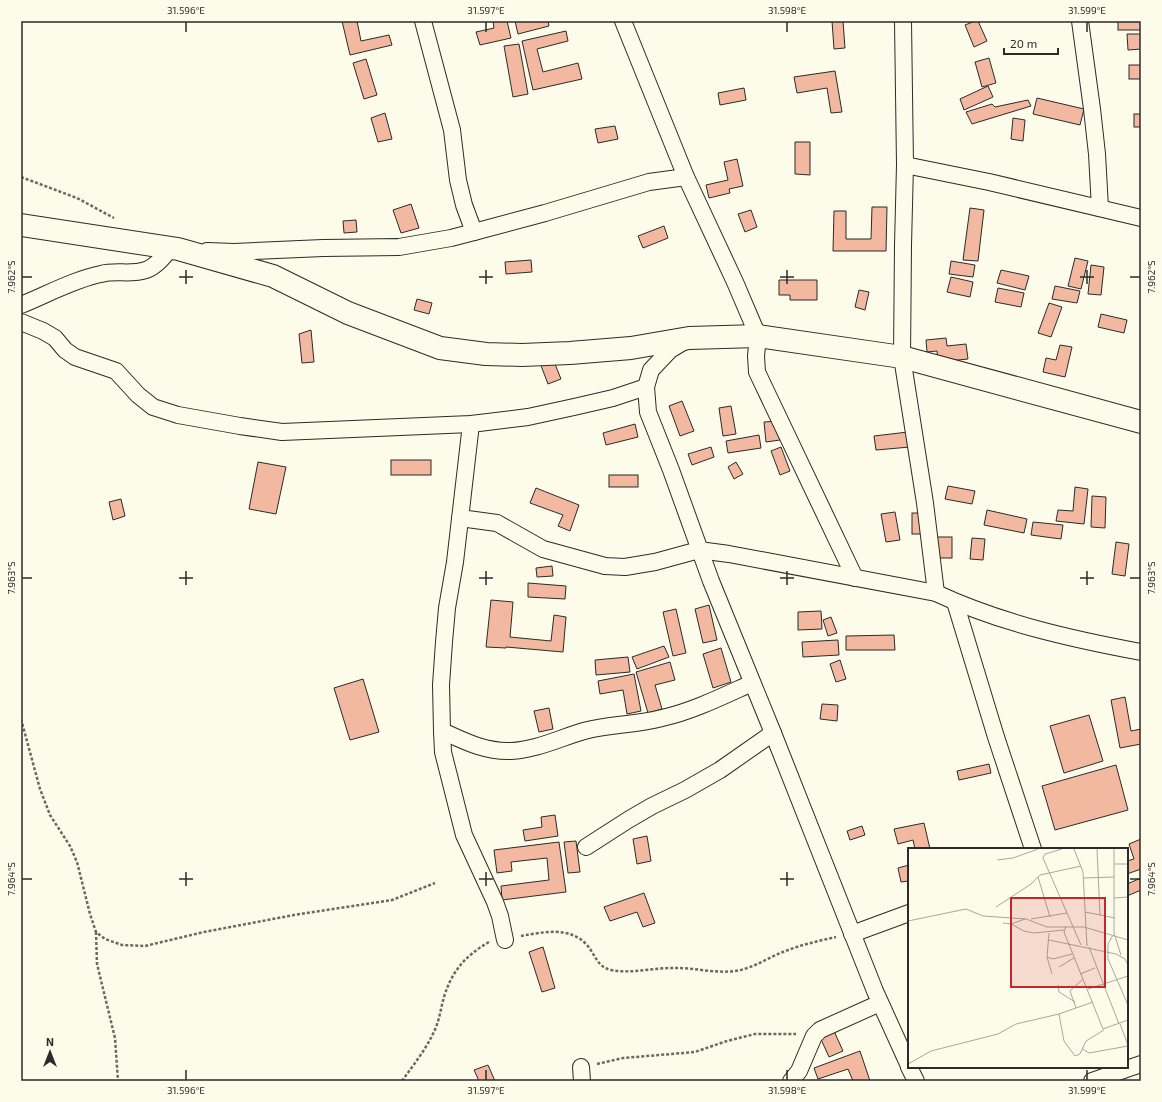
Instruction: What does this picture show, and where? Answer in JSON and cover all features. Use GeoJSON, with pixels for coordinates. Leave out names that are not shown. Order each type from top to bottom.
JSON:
{"type":"FeatureCollection","features":[{"type":"Feature","properties":{"kind":"street"},"geometry":{"type":"LineString","coordinates":[[424,21],[452,130],[458,180],[464,205],[474,232]]}},
{"type":"Feature","properties":{"kind":"street"},"geometry":{"type":"LineString","coordinates":[[623,21],[686,177],[735,282],[758,336],[756,356],[757,372],[855,578]]}},
{"type":"Feature","properties":{"kind":"street"},"geometry":{"type":"LineString","coordinates":[[903,21],[905,165],[902,358],[925,503],[936,593]]}},
{"type":"Feature","properties":{"kind":"street"},"geometry":{"type":"LineString","coordinates":[[1080,21],[1097,154],[1100,208]]}},
{"type":"Feature","properties":{"kind":"street"},"geometry":{"type":"LineString","coordinates":[[905,165],[989,182],[1141,218]]}},
{"type":"Feature","properties":{"kind":"street"},"geometry":{"type":"LineString","coordinates":[[21,225],[174,248],[234,252],[323,248],[399,247],[451,238],[545,213],[649,182],[686,177]]}},
{"type":"Feature","properties":{"kind":"street"},"geometry":{"type":"LineString","coordinates":[[21,305],[85,278],[99,274],[114,271],[134,272],[146,270],[157,264],[174,248]]}},
{"type":"Feature","properties":{"kind":"street"},"geometry":{"type":"LineString","coordinates":[[174,248],[273,276],[348,314],[440,348],[486,354],[522,355],[630,348],[689,338],[758,336],[902,358],[1141,422]]}},
{"type":"Feature","properties":{"kind":"street"},"geometry":{"type":"LineString","coordinates":[[21,322],[43,331],[55,338],[65,350],[75,357],[116,371],[153,407],[178,415],[282,432],[471,424],[528,417],[574,408],[613,398],[646,387]]}},
{"type":"Feature","properties":{"kind":"street"},"geometry":{"type":"LineString","coordinates":[[689,338],[670,350],[651,370],[646,387],[648,412],[671,470],[699,550],[880,1003],[908,1065]]}},
{"type":"Feature","properties":{"kind":"street"},"geometry":{"type":"LineString","coordinates":[[471,424],[456,562],[447,608],[441,685],[442,731],[444,752],[464,835],[495,902],[500,916],[505,940]]}},
{"type":"Feature","properties":{"kind":"street"},"geometry":{"type":"LineString","coordinates":[[460,518],[497,523],[543,549],[605,566],[625,567],[655,562],[699,550],[936,593],[955,602],[1021,624],[1088,642],[1141,652]]}},
{"type":"Feature","properties":{"kind":"street"},"geometry":{"type":"LineString","coordinates":[[955,602],[996,737],[1034,848]]}},
{"type":"Feature","properties":{"kind":"street"},"geometry":{"type":"LineString","coordinates":[[442,731],[483,749],[511,751],[554,741],[584,731],[662,718],[682,712],[752,683]]}},
{"type":"Feature","properties":{"kind":"street"},"geometry":{"type":"LineString","coordinates":[[586,847],[652,806],[686,790],[720,770],[773,733]]}},
{"type":"Feature","properties":{"kind":"street"},"geometry":{"type":"LineString","coordinates":[[852,934],[908,913]]}},
{"type":"Feature","properties":{"kind":"street"},"geometry":{"type":"LineString","coordinates":[[791,1081],[799,1071],[814,1036],[820,1030],[880,1003]]}},
{"type":"Feature","properties":{"kind":"street"},"geometry":{"type":"LineString","coordinates":[[1092,1081],[1141,1064]]}},
{"type":"Feature","properties":{"kind":"street"},"geometry":{"type":"LineString","coordinates":[[910,1068],[916,1081]]}},
{"type":"Feature","properties":{"kind":"path"},"geometry":{"type":"LineString","coordinates":[[21,177],[76,198],[117,219]]}},
{"type":"Feature","properties":{"kind":"path"},"geometry":{"type":"LineString","coordinates":[[21,719],[40,788],[50,815],[70,846],[96,932],[97,964],[115,1038],[118,1081]]}},
{"type":"Feature","properties":{"kind":"path"},"geometry":{"type":"LineString","coordinates":[[96,932],[105,939],[122,944],[145,946],[204,932],[294,915],[392,900],[435,883]]}},
{"type":"Feature","properties":{"kind":"path"},"geometry":{"type":"LineString","coordinates":[[402,1081],[426,1047],[436,1026],[444,997],[452,976],[474,951],[491,941],[505,940],[540,932],[557,931],[574,935],[587,944],[600,964],[610,970],[628,971],[692,968],[730,972],[744,969],[805,944],[852,934]]}},
{"type":"Feature","properties":{"kind":"path"},"geometry":{"type":"LineString","coordinates":[[582,1074],[623,1058],[695,1052],[727,1041],[756,1034],[789,1033],[814,1036]]}},
{"type":"Feature","properties":{"kind":"building"},"geometry":{"type":"Polygon","coordinates":[[[342,21],[357,21],[361,41],[389,35],[392,45],[350,55],[342,21]]]}},
{"type":"Feature","properties":{"kind":"building"},"geometry":{"type":"Polygon","coordinates":[[[493,21],[507,21],[511,38],[480,45],[476,32],[494,28],[493,21]]]}},
{"type":"Feature","properties":{"kind":"building"},"geometry":{"type":"Polygon","coordinates":[[[515,21],[548,21],[549,26],[518,34],[515,21]]]}},
{"type":"Feature","properties":{"kind":"building"},"geometry":{"type":"Polygon","coordinates":[[[832,21],[843,21],[845,48],[834,49],[832,21]]]}},
{"type":"Feature","properties":{"kind":"building"},"geometry":{"type":"Polygon","coordinates":[[[978,21],[987,41],[974,47],[965,25],[978,21]]]}},
{"type":"Feature","properties":{"kind":"building"},"geometry":{"type":"Polygon","coordinates":[[[1118,21],[1141,21],[1141,30],[1118,30],[1118,21]]]}},
{"type":"Feature","properties":{"kind":"building"},"geometry":{"type":"Polygon","coordinates":[[[566,31],[568,41],[537,49],[543,72],[578,63],[582,79],[533,90],[522,41],[566,31]]]}},
{"type":"Feature","properties":{"kind":"building"},"geometry":{"type":"Polygon","coordinates":[[[1127,34],[1141,34],[1141,49],[1128,50],[1127,34]]]}},
{"type":"Feature","properties":{"kind":"building"},"geometry":{"type":"Polygon","coordinates":[[[519,44],[528,94],[513,97],[504,46],[519,44]]]}},
{"type":"Feature","properties":{"kind":"building"},"geometry":{"type":"Polygon","coordinates":[[[989,58],[996,83],[982,87],[975,62],[989,58]]]}},
{"type":"Feature","properties":{"kind":"building"},"geometry":{"type":"Polygon","coordinates":[[[366,59],[377,95],[364,99],[353,63],[366,59]]]}},
{"type":"Feature","properties":{"kind":"building"},"geometry":{"type":"Polygon","coordinates":[[[1129,65],[1141,65],[1141,79],[1129,79],[1129,65]]]}},
{"type":"Feature","properties":{"kind":"building"},"geometry":{"type":"Polygon","coordinates":[[[835,71],[842,112],[831,113],[827,88],[797,93],[794,77],[835,71]]]}},
{"type":"Feature","properties":{"kind":"building"},"geometry":{"type":"Polygon","coordinates":[[[988,86],[993,97],[964,110],[960,99],[988,86]]]}},
{"type":"Feature","properties":{"kind":"building"},"geometry":{"type":"Polygon","coordinates":[[[744,88],[746,100],[720,105],[718,93],[744,88]]]}},
{"type":"Feature","properties":{"kind":"building"},"geometry":{"type":"Polygon","coordinates":[[[1037,98],[1084,109],[1080,125],[1033,114],[1037,98]]]}},
{"type":"Feature","properties":{"kind":"building"},"geometry":{"type":"Polygon","coordinates":[[[1028,100],[1031,106],[972,124],[966,112],[992,104],[995,107],[1028,100]]]}},
{"type":"Feature","properties":{"kind":"building"},"geometry":{"type":"Polygon","coordinates":[[[385,113],[392,139],[378,142],[371,118],[385,113]]]}},
{"type":"Feature","properties":{"kind":"building"},"geometry":{"type":"Polygon","coordinates":[[[1134,114],[1141,114],[1141,127],[1134,127],[1134,114]]]}},
{"type":"Feature","properties":{"kind":"building"},"geometry":{"type":"Polygon","coordinates":[[[1013,118],[1025,120],[1023,141],[1011,139],[1013,118]]]}},
{"type":"Feature","properties":{"kind":"building"},"geometry":{"type":"Polygon","coordinates":[[[615,126],[618,139],[598,143],[595,129],[615,126]]]}},
{"type":"Feature","properties":{"kind":"building"},"geometry":{"type":"Polygon","coordinates":[[[795,142],[810,142],[810,175],[795,174],[795,142]]]}},
{"type":"Feature","properties":{"kind":"building"},"geometry":{"type":"Polygon","coordinates":[[[737,159],[743,186],[729,189],[730,193],[709,198],[706,185],[728,180],[724,162],[737,159]]]}},
{"type":"Feature","properties":{"kind":"building"},"geometry":{"type":"Polygon","coordinates":[[[411,204],[419,228],[401,233],[393,210],[411,204]]]}},
{"type":"Feature","properties":{"kind":"building"},"geometry":{"type":"Polygon","coordinates":[[[872,207],[887,207],[886,251],[833,251],[834,211],[846,211],[846,239],[871,239],[872,207]]]}},
{"type":"Feature","properties":{"kind":"building"},"geometry":{"type":"Polygon","coordinates":[[[970,208],[984,210],[978,261],[963,260],[970,208]]]}},
{"type":"Feature","properties":{"kind":"building"},"geometry":{"type":"Polygon","coordinates":[[[751,210],[757,227],[745,232],[738,214],[751,210]]]}},
{"type":"Feature","properties":{"kind":"building"},"geometry":{"type":"Polygon","coordinates":[[[356,220],[357,232],[344,233],[343,221],[356,220]]]}},
{"type":"Feature","properties":{"kind":"building"},"geometry":{"type":"Polygon","coordinates":[[[664,226],[668,238],[643,248],[638,236],[664,226]]]}},
{"type":"Feature","properties":{"kind":"building"},"geometry":{"type":"Polygon","coordinates":[[[1075,258],[1088,261],[1081,289],[1068,286],[1075,258]]]}},
{"type":"Feature","properties":{"kind":"building"},"geometry":{"type":"Polygon","coordinates":[[[531,260],[532,272],[506,274],[505,262],[531,260]]]}},
{"type":"Feature","properties":{"kind":"building"},"geometry":{"type":"Polygon","coordinates":[[[951,261],[975,265],[973,277],[949,274],[951,261]]]}},
{"type":"Feature","properties":{"kind":"building"},"geometry":{"type":"Polygon","coordinates":[[[1091,265],[1104,267],[1101,295],[1088,294],[1091,265]]]}},
{"type":"Feature","properties":{"kind":"building"},"geometry":{"type":"Polygon","coordinates":[[[1001,270],[1029,276],[1025,290],[997,283],[1001,270]]]}},
{"type":"Feature","properties":{"kind":"building"},"geometry":{"type":"Polygon","coordinates":[[[951,277],[973,282],[970,297],[947,292],[951,277]]]}},
{"type":"Feature","properties":{"kind":"building"},"geometry":{"type":"Polygon","coordinates":[[[779,280],[817,280],[817,300],[790,300],[790,295],[779,295],[779,280]]]}},
{"type":"Feature","properties":{"kind":"building"},"geometry":{"type":"Polygon","coordinates":[[[1055,286],[1080,291],[1077,303],[1052,299],[1055,286]]]}},
{"type":"Feature","properties":{"kind":"building"},"geometry":{"type":"Polygon","coordinates":[[[998,288],[1024,293],[1021,307],[995,302],[998,288]]]}},
{"type":"Feature","properties":{"kind":"building"},"geometry":{"type":"Polygon","coordinates":[[[859,290],[869,292],[865,310],[855,307],[859,290]]]}},
{"type":"Feature","properties":{"kind":"building"},"geometry":{"type":"Polygon","coordinates":[[[417,299],[432,303],[429,314],[414,310],[417,299]]]}},
{"type":"Feature","properties":{"kind":"building"},"geometry":{"type":"Polygon","coordinates":[[[1049,303],[1062,307],[1051,337],[1038,333],[1049,303]]]}},
{"type":"Feature","properties":{"kind":"building"},"geometry":{"type":"Polygon","coordinates":[[[1101,314],[1127,320],[1124,333],[1098,327],[1101,314]]]}},
{"type":"Feature","properties":{"kind":"building"},"geometry":{"type":"Polygon","coordinates":[[[311,330],[314,362],[302,363],[299,334],[311,330]]]}},
{"type":"Feature","properties":{"kind":"building"},"geometry":{"type":"Polygon","coordinates":[[[946,338],[947,346],[966,344],[968,359],[938,362],[937,351],[927,352],[926,340],[946,338]]]}},
{"type":"Feature","properties":{"kind":"building"},"geometry":{"type":"Polygon","coordinates":[[[1060,345],[1072,347],[1065,377],[1043,372],[1046,358],[1056,360],[1060,345]]]}},
{"type":"Feature","properties":{"kind":"building"},"geometry":{"type":"Polygon","coordinates":[[[553,359],[561,379],[548,384],[540,363],[553,359]]]}},
{"type":"Feature","properties":{"kind":"building"},"geometry":{"type":"Polygon","coordinates":[[[682,401],[694,431],[680,436],[669,406],[682,401]]]}},
{"type":"Feature","properties":{"kind":"building"},"geometry":{"type":"Polygon","coordinates":[[[731,406],[736,434],[723,436],[719,408],[731,406]]]}},
{"type":"Feature","properties":{"kind":"building"},"geometry":{"type":"Polygon","coordinates":[[[778,421],[780,440],[766,442],[764,422],[778,421]]]}},
{"type":"Feature","properties":{"kind":"building"},"geometry":{"type":"Polygon","coordinates":[[[635,424],[638,437],[606,445],[603,433],[635,424]]]}},
{"type":"Feature","properties":{"kind":"building"},"geometry":{"type":"Polygon","coordinates":[[[908,432],[910,447],[876,450],[874,436],[908,432]]]}},
{"type":"Feature","properties":{"kind":"building"},"geometry":{"type":"Polygon","coordinates":[[[759,435],[761,448],[728,453],[726,441],[759,435]]]}},
{"type":"Feature","properties":{"kind":"building"},"geometry":{"type":"Polygon","coordinates":[[[711,447],[714,457],[692,465],[688,454],[711,447]]]}},
{"type":"Feature","properties":{"kind":"building"},"geometry":{"type":"Polygon","coordinates":[[[781,447],[790,471],[780,475],[771,451],[781,447]]]}},
{"type":"Feature","properties":{"kind":"building"},"geometry":{"type":"Polygon","coordinates":[[[391,460],[431,460],[431,475],[391,475],[391,460]]]}},
{"type":"Feature","properties":{"kind":"building"},"geometry":{"type":"Polygon","coordinates":[[[258,462],[286,467],[276,514],[249,509],[258,462]]]}},
{"type":"Feature","properties":{"kind":"building"},"geometry":{"type":"Polygon","coordinates":[[[736,462],[743,474],[734,479],[728,467],[736,462]]]}},
{"type":"Feature","properties":{"kind":"building"},"geometry":{"type":"Polygon","coordinates":[[[609,475],[638,475],[638,487],[609,487],[609,475]]]}},
{"type":"Feature","properties":{"kind":"building"},"geometry":{"type":"Polygon","coordinates":[[[948,486],[975,491],[972,504],[945,499],[948,486]]]}},
{"type":"Feature","properties":{"kind":"building"},"geometry":{"type":"Polygon","coordinates":[[[1075,487],[1088,489],[1084,524],[1056,521],[1058,510],[1073,511],[1075,487]]]}},
{"type":"Feature","properties":{"kind":"building"},"geometry":{"type":"Polygon","coordinates":[[[536,488],[579,505],[570,531],[558,526],[563,515],[530,503],[536,488]]]}},
{"type":"Feature","properties":{"kind":"building"},"geometry":{"type":"Polygon","coordinates":[[[1092,496],[1106,497],[1105,528],[1091,527],[1092,496]]]}},
{"type":"Feature","properties":{"kind":"building"},"geometry":{"type":"Polygon","coordinates":[[[121,499],[125,516],[113,520],[109,502],[121,499]]]}},
{"type":"Feature","properties":{"kind":"building"},"geometry":{"type":"Polygon","coordinates":[[[987,510],[1027,519],[1024,533],[984,525],[987,510]]]}},
{"type":"Feature","properties":{"kind":"building"},"geometry":{"type":"Polygon","coordinates":[[[895,512],[900,540],[886,542],[881,514],[895,512]]]}},
{"type":"Feature","properties":{"kind":"building"},"geometry":{"type":"Polygon","coordinates":[[[912,513],[921,513],[921,534],[912,534],[912,513]]]}},
{"type":"Feature","properties":{"kind":"building"},"geometry":{"type":"Polygon","coordinates":[[[1033,522],[1063,525],[1061,539],[1031,535],[1033,522]]]}},
{"type":"Feature","properties":{"kind":"building"},"geometry":{"type":"Polygon","coordinates":[[[937,537],[952,537],[952,558],[937,558],[937,537]]]}},
{"type":"Feature","properties":{"kind":"building"},"geometry":{"type":"Polygon","coordinates":[[[972,538],[985,539],[983,560],[970,559],[972,538]]]}},
{"type":"Feature","properties":{"kind":"building"},"geometry":{"type":"Polygon","coordinates":[[[1116,542],[1129,544],[1125,576],[1112,574],[1116,542]]]}},
{"type":"Feature","properties":{"kind":"building"},"geometry":{"type":"Polygon","coordinates":[[[552,566],[553,576],[537,577],[536,568],[552,566]]]}},
{"type":"Feature","properties":{"kind":"building"},"geometry":{"type":"Polygon","coordinates":[[[528,583],[566,586],[565,599],[528,597],[528,583]]]}},
{"type":"Feature","properties":{"kind":"building"},"geometry":{"type":"Polygon","coordinates":[[[491,600],[513,602],[510,637],[551,641],[554,615],[566,617],[563,652],[506,647],[486,647],[491,600]]]}},
{"type":"Feature","properties":{"kind":"building"},"geometry":{"type":"Polygon","coordinates":[[[709,605],[717,640],[703,643],[695,609],[709,605]]]}},
{"type":"Feature","properties":{"kind":"building"},"geometry":{"type":"Polygon","coordinates":[[[676,609],[686,653],[673,656],[663,612],[676,609]]]}},
{"type":"Feature","properties":{"kind":"building"},"geometry":{"type":"Polygon","coordinates":[[[821,611],[822,629],[798,630],[798,612],[821,611]]]}},
{"type":"Feature","properties":{"kind":"building"},"geometry":{"type":"Polygon","coordinates":[[[831,617],[837,633],[828,636],[823,620],[831,617]]]}},
{"type":"Feature","properties":{"kind":"building"},"geometry":{"type":"Polygon","coordinates":[[[894,635],[895,650],[846,650],[846,636],[894,635]]]}},
{"type":"Feature","properties":{"kind":"building"},"geometry":{"type":"Polygon","coordinates":[[[838,640],[839,655],[803,657],[802,642],[838,640]]]}},
{"type":"Feature","properties":{"kind":"building"},"geometry":{"type":"Polygon","coordinates":[[[664,646],[669,657],[637,669],[632,657],[664,646]]]}},
{"type":"Feature","properties":{"kind":"building"},"geometry":{"type":"Polygon","coordinates":[[[721,648],[731,682],[713,688],[703,654],[721,648]]]}},
{"type":"Feature","properties":{"kind":"building"},"geometry":{"type":"Polygon","coordinates":[[[628,657],[630,672],[596,675],[595,660],[628,657]]]}},
{"type":"Feature","properties":{"kind":"building"},"geometry":{"type":"Polygon","coordinates":[[[840,660],[846,679],[836,682],[830,664],[840,660]]]}},
{"type":"Feature","properties":{"kind":"building"},"geometry":{"type":"Polygon","coordinates":[[[670,662],[675,680],[655,685],[662,709],[648,713],[636,672],[670,662]]]}},
{"type":"Feature","properties":{"kind":"building"},"geometry":{"type":"Polygon","coordinates":[[[634,674],[641,711],[627,714],[623,690],[600,694],[598,681],[634,674]]]}},
{"type":"Feature","properties":{"kind":"building"},"geometry":{"type":"Polygon","coordinates":[[[363,679],[379,732],[350,740],[334,688],[363,679]]]}},
{"type":"Feature","properties":{"kind":"building"},"geometry":{"type":"Polygon","coordinates":[[[1125,697],[1131,731],[1141,729],[1141,744],[1120,748],[1111,700],[1125,697]]]}},
{"type":"Feature","properties":{"kind":"building"},"geometry":{"type":"Polygon","coordinates":[[[822,704],[838,705],[837,721],[820,719],[822,704]]]}},
{"type":"Feature","properties":{"kind":"building"},"geometry":{"type":"Polygon","coordinates":[[[549,708],[553,729],[539,732],[534,711],[549,708]]]}},
{"type":"Feature","properties":{"kind":"building"},"geometry":{"type":"Polygon","coordinates":[[[1089,715],[1103,761],[1064,773],[1050,726],[1089,715]]]}},
{"type":"Feature","properties":{"kind":"building"},"geometry":{"type":"Polygon","coordinates":[[[989,764],[991,773],[959,780],[957,771],[989,764]]]}},
{"type":"Feature","properties":{"kind":"building"},"geometry":{"type":"Polygon","coordinates":[[[1116,765],[1128,810],[1055,830],[1042,786],[1116,765]]]}},
{"type":"Feature","properties":{"kind":"building"},"geometry":{"type":"Polygon","coordinates":[[[555,815],[558,836],[525,841],[523,830],[542,827],[541,817],[555,815]]]}},
{"type":"Feature","properties":{"kind":"building"},"geometry":{"type":"Polygon","coordinates":[[[924,823],[930,848],[915,848],[913,840],[898,844],[894,829],[924,823]]]}},
{"type":"Feature","properties":{"kind":"building"},"geometry":{"type":"Polygon","coordinates":[[[862,826],[865,835],[850,840],[847,831],[862,826]]]}},
{"type":"Feature","properties":{"kind":"building"},"geometry":{"type":"Polygon","coordinates":[[[647,836],[651,861],[637,864],[633,839],[647,836]]]}},
{"type":"Feature","properties":{"kind":"building"},"geometry":{"type":"Polygon","coordinates":[[[1141,839],[1141,869],[1128,874],[1128,861],[1134,859],[1129,844],[1141,839]]]}},
{"type":"Feature","properties":{"kind":"building"},"geometry":{"type":"Polygon","coordinates":[[[576,841],[580,872],[568,873],[564,842],[576,841]]]}},
{"type":"Feature","properties":{"kind":"building"},"geometry":{"type":"Polygon","coordinates":[[[559,842],[566,892],[502,900],[501,886],[549,880],[547,858],[511,862],[512,871],[497,873],[494,850],[559,842]]]}},
{"type":"Feature","properties":{"kind":"building"},"geometry":{"type":"Polygon","coordinates":[[[908,865],[908,881],[901,882],[898,868],[908,865]]]}},
{"type":"Feature","properties":{"kind":"building"},"geometry":{"type":"Polygon","coordinates":[[[1141,878],[1141,890],[1128,896],[1128,884],[1141,878]]]}},
{"type":"Feature","properties":{"kind":"building"},"geometry":{"type":"Polygon","coordinates":[[[644,893],[655,923],[643,927],[637,912],[610,921],[604,907],[644,893]]]}},
{"type":"Feature","properties":{"kind":"building"},"geometry":{"type":"Polygon","coordinates":[[[543,947],[555,988],[542,992],[529,952],[543,947]]]}},
{"type":"Feature","properties":{"kind":"building"},"geometry":{"type":"Polygon","coordinates":[[[834,1031],[843,1051],[829,1057],[820,1037],[834,1031]]]}},
{"type":"Feature","properties":{"kind":"building"},"geometry":{"type":"Polygon","coordinates":[[[860,1051],[870,1081],[853,1081],[848,1069],[818,1079],[814,1068],[860,1051]]]}},
{"type":"Feature","properties":{"kind":"building"},"geometry":{"type":"Polygon","coordinates":[[[488,1065],[495,1081],[479,1081],[474,1070],[488,1065]]]}}]}
